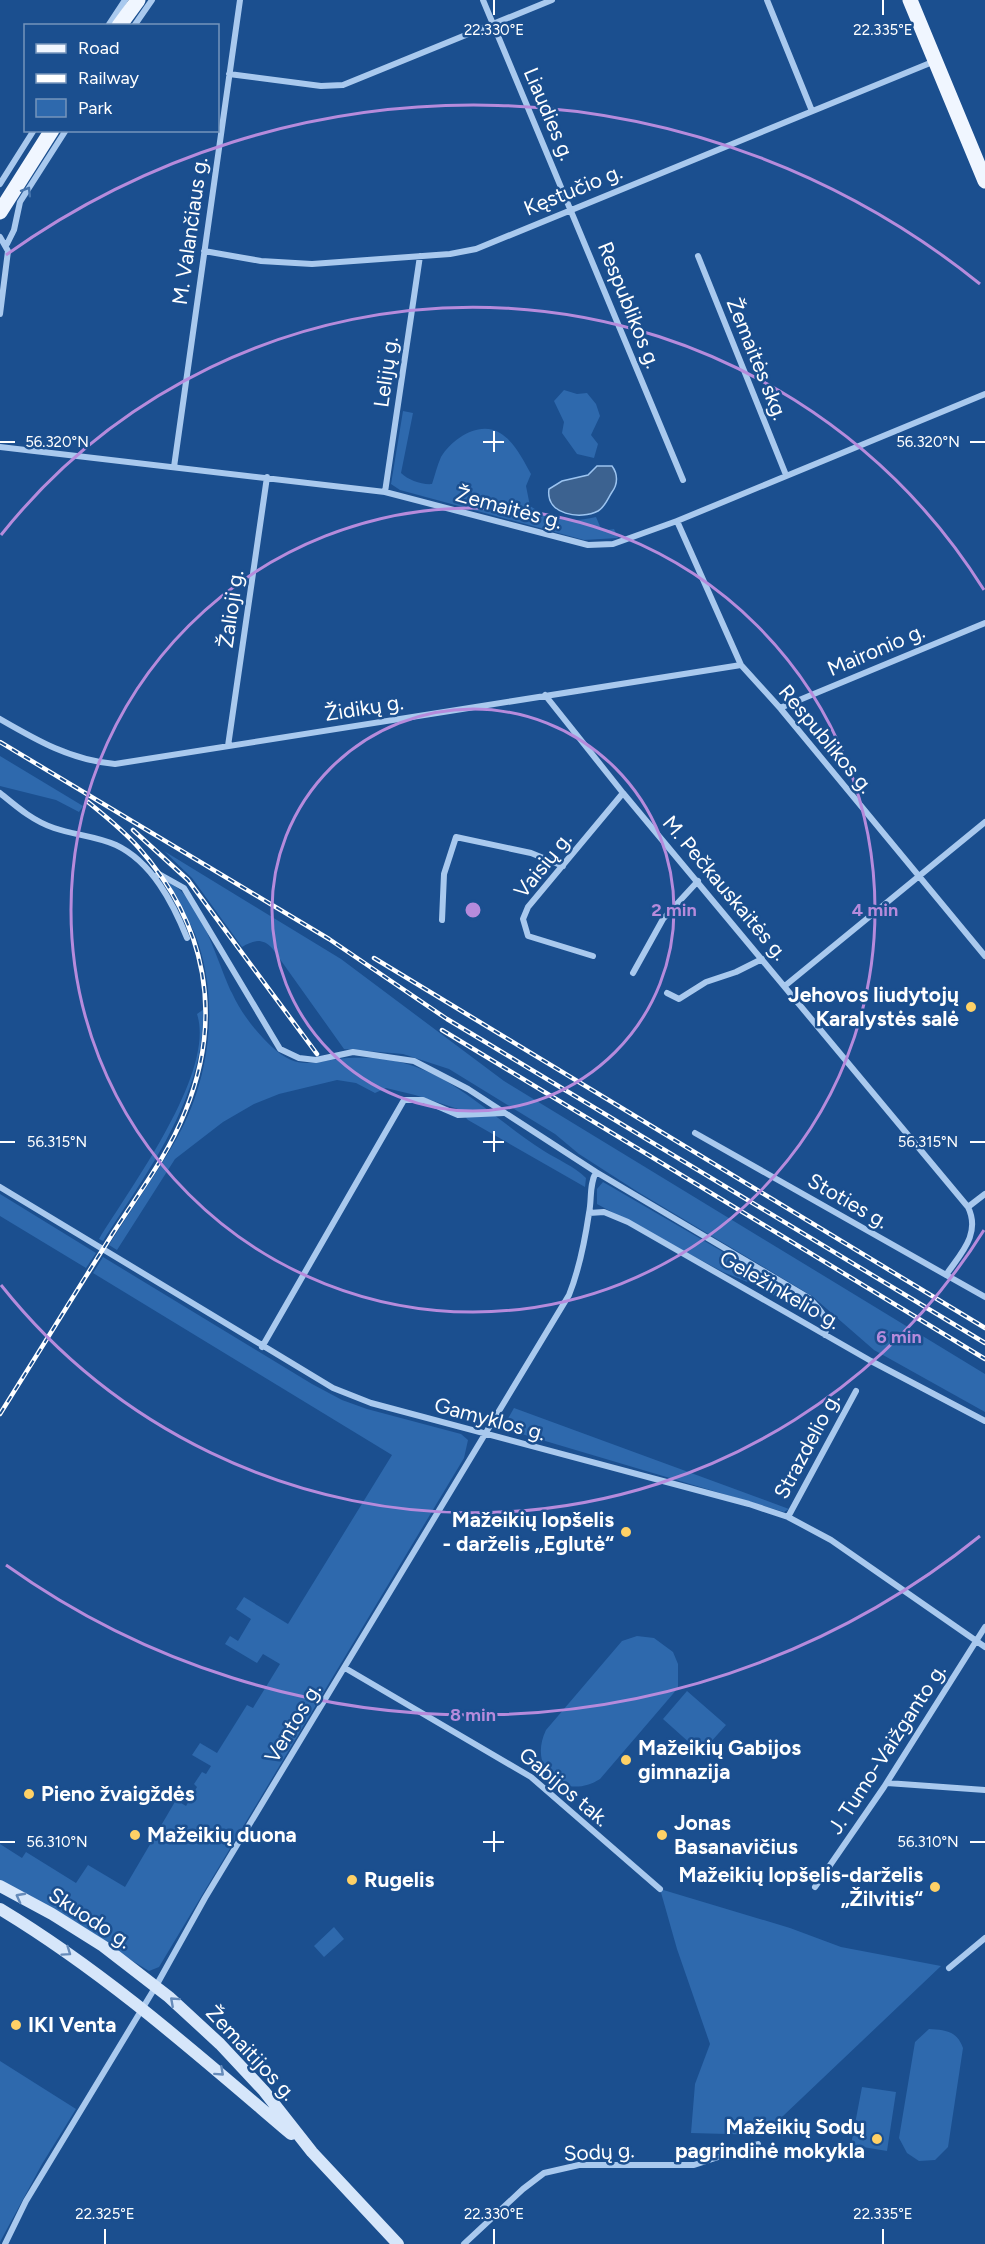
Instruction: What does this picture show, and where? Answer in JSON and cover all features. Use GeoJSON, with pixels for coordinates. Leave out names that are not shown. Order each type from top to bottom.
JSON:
{"type":"FeatureCollection","features":[{"type":"Feature","properties":{"kind":"main road"},"geometry":{"type":"LineString","coordinates":[[120,24],[138,0]]}},
{"type":"Feature","properties":{"kind":"main road"},"geometry":{"type":"LineString","coordinates":[[910,0],[985,181]]}},
{"type":"Feature","properties":{"kind":"main road"},"geometry":{"type":"LineString","coordinates":[[0,212],[51,132]]}},
{"type":"Feature","properties":{"kind":"main road","name":"Skuodo g."},"geometry":{"type":"LineString","coordinates":[[0,1886],[103,1946],[156,1986]]}},
{"type":"Feature","properties":{"kind":"main road","name":"Skuodo g."},"geometry":{"type":"LineString","coordinates":[[0,1909],[39,1932],[143,2008]]}},
{"type":"Feature","properties":{"kind":"main road","name":"Žemaitijos g."},"geometry":{"type":"LineString","coordinates":[[156,1986],[228,2052],[264,2091],[312,2152],[398,2244]]}},
{"type":"Feature","properties":{"kind":"main road","name":"Žemaitijos g."},"geometry":{"type":"LineString","coordinates":[[143,2008],[312,2152]]}},
{"type":"Feature","properties":{"kind":"street"},"geometry":{"type":"LineString","coordinates":[[109,24],[125,0]]}},
{"type":"Feature","properties":{"kind":"street"},"geometry":{"type":"LineString","coordinates":[[135,24],[152,0]]}},
{"type":"Feature","properties":{"kind":"street","name":"M. Valančiaus g."},"geometry":{"type":"LineString","coordinates":[[174,467],[240,0]]}},
{"type":"Feature","properties":{"kind":"street","name":"Liaudies g."},"geometry":{"type":"LineString","coordinates":[[483,0],[572,208]]}},
{"type":"Feature","properties":{"kind":"street"},"geometry":{"type":"LineString","coordinates":[[229,74],[321,86],[343,85],[552,0]]}},
{"type":"Feature","properties":{"kind":"street"},"geometry":{"type":"LineString","coordinates":[[767,0],[812,111]]}},
{"type":"Feature","properties":{"kind":"street","name":"Kęstučio g."},"geometry":{"type":"LineString","coordinates":[[204,251],[261,261],[312,264],[420,256],[476,249],[936,60]]}},
{"type":"Feature","properties":{"kind":"street"},"geometry":{"type":"LineString","coordinates":[[0,184],[33,132]]}},
{"type":"Feature","properties":{"kind":"street"},"geometry":{"type":"LineString","coordinates":[[6,244],[14,230],[20,202],[65,132]]}},
{"type":"Feature","properties":{"kind":"street","name":"Respublikos g."},"geometry":{"type":"LineString","coordinates":[[572,208],[683,480]]}},
{"type":"Feature","properties":{"kind":"street"},"geometry":{"type":"LineString","coordinates":[[0,237],[6,244],[8,260],[0,314]]}},
{"type":"Feature","properties":{"kind":"street","name":"Lelijų g."},"geometry":{"type":"LineString","coordinates":[[385,492],[420,256]]}},
{"type":"Feature","properties":{"kind":"street","name":"Žemaitės skg."},"geometry":{"type":"LineString","coordinates":[[698,256],[786,475]]}},
{"type":"Feature","properties":{"kind":"street","name":"Žemaitės g."},"geometry":{"type":"LineString","coordinates":[[0,447],[385,492],[588,545],[613,544],[677,521],[985,394]]}},
{"type":"Feature","properties":{"kind":"street","name":"Žalioji g."},"geometry":{"type":"LineString","coordinates":[[228,746],[267,477]]}},
{"type":"Feature","properties":{"kind":"street","name":"Respublikos g."},"geometry":{"type":"LineString","coordinates":[[677,521],[741,665],[780,708],[985,956]]}},
{"type":"Feature","properties":{"kind":"street","name":"Maironio g."},"geometry":{"type":"LineString","coordinates":[[780,708],[985,623]]}},
{"type":"Feature","properties":{"kind":"street","name":"Židikų g."},"geometry":{"type":"LineString","coordinates":[[0,719],[50,747],[92,762],[115,764],[741,665]]}},
{"type":"Feature","properties":{"kind":"street","name":"M. Pečkauskaitės g."},"geometry":{"type":"LineString","coordinates":[[545,695],[622,793],[786,985],[837,1051],[969,1207]]}},
{"type":"Feature","properties":{"kind":"street"},"geometry":{"type":"LineString","coordinates":[[0,793],[22,812],[43,824],[117,846],[155,877],[177,914],[187,938]]}},
{"type":"Feature","properties":{"kind":"street","name":"Vaisių g."},"geometry":{"type":"LineString","coordinates":[[593,956],[528,936],[523,927],[528,907],[622,793]]}},
{"type":"Feature","properties":{"kind":"street"},"geometry":{"type":"LineString","coordinates":[[786,985],[920,878],[985,822]]}},
{"type":"Feature","properties":{"kind":"street"},"geometry":{"type":"LineString","coordinates":[[442,920],[444,874],[456,837],[531,853],[563,866]]}},
{"type":"Feature","properties":{"kind":"street"},"geometry":{"type":"LineString","coordinates":[[155,877],[159,874],[184,888],[280,1048],[299,1058],[316,1060],[353,1052],[414,1061],[468,1089],[596,1172],[809,1298],[820,1308],[828,1322],[825,1335]]}},
{"type":"Feature","properties":{"kind":"street"},"geometry":{"type":"LineString","coordinates":[[633,973],[663,919],[698,881]]}},
{"type":"Feature","properties":{"kind":"street"},"geometry":{"type":"LineString","coordinates":[[667,993],[679,999],[706,982],[736,972],[762,958]]}},
{"type":"Feature","properties":{"kind":"street"},"geometry":{"type":"LineString","coordinates":[[262,1347],[404,1100],[423,1100],[458,1115],[504,1113]]}},
{"type":"Feature","properties":{"kind":"street","name":"Stoties g."},"geometry":{"type":"LineString","coordinates":[[695,1133],[985,1298]]}},
{"type":"Feature","properties":{"kind":"street","name":"Ventos g."},"geometry":{"type":"LineString","coordinates":[[5,2244],[32,2192],[156,1986],[205,1898],[569,1295],[576,1278],[590,1213],[591,1186],[596,1172]]}},
{"type":"Feature","properties":{"kind":"street","name":"Gamyklos g."},"geometry":{"type":"LineString","coordinates":[[0,1187],[312,1377],[350,1396],[484,1435],[749,1504],[788,1517],[831,1540],[985,1647]]}},
{"type":"Feature","properties":{"kind":"street"},"geometry":{"type":"LineString","coordinates":[[946,1275],[972,1237],[974,1225],[969,1207],[985,1194]]}},
{"type":"Feature","properties":{"kind":"street","name":"Geležinkelio g."},"geometry":{"type":"LineString","coordinates":[[590,1213],[604,1212],[628,1222],[825,1335],[985,1421]]}},
{"type":"Feature","properties":{"kind":"street","name":"Strazdelio g."},"geometry":{"type":"LineString","coordinates":[[788,1517],[855,1391]]}},
{"type":"Feature","properties":{"kind":"street","name":"J. Tumo-Vaižganto g."},"geometry":{"type":"LineString","coordinates":[[815,1887],[886,1783],[985,1627]]}},
{"type":"Feature","properties":{"kind":"street","name":"Gabijos tak."},"geometry":{"type":"LineString","coordinates":[[345,1668],[531,1777],[660,1889]]}},
{"type":"Feature","properties":{"kind":"street"},"geometry":{"type":"LineString","coordinates":[[886,1783],[985,1790]]}},
{"type":"Feature","properties":{"kind":"street"},"geometry":{"type":"LineString","coordinates":[[949,1968],[985,1938]]}},
{"type":"Feature","properties":{"kind":"street","name":"Sodų g."},"geometry":{"type":"LineString","coordinates":[[464,2244],[523,2189],[544,2173],[579,2165],[694,2164],[759,2144]]}},
{"type":"Feature","properties":{"kind":"green space"},"geometry":{"type":"Polygon","coordinates":[[[564,390],[577,394],[587,393],[596,404],[600,416],[591,435],[598,444],[594,458],[577,454],[562,433],[564,422],[554,401],[564,390]]]}},
{"type":"Feature","properties":{"kind":"green space"},"geometry":{"type":"Polygon","coordinates":[[[403,411],[413,413],[401,473],[407,478],[420,483],[432,484],[441,457],[452,444],[475,430],[492,430],[510,441],[531,474],[526,486],[530,506],[554,518],[578,520],[596,517],[602,531],[614,529],[618,538],[584,540],[400,490],[391,484],[403,411]]]}},
{"type":"Feature","properties":{"kind":"green space"},"geometry":{"type":"Polygon","coordinates":[[[0,756],[83,806],[79,812],[56,800],[0,786],[0,756]]]}},
{"type":"Feature","properties":{"kind":"green space"},"geometry":{"type":"Polygon","coordinates":[[[164,851],[341,959],[504,1081],[985,1374],[985,1412],[874,1350],[812,1296],[638,1192],[579,1154],[555,1134],[449,1069],[403,1054],[344,1049],[272,948],[258,941],[242,947],[192,878],[164,851]]]}},
{"type":"Feature","properties":{"kind":"green space"},"geometry":{"type":"Polygon","coordinates":[[[166,882],[178,888],[198,914],[226,981],[249,1022],[282,1055],[291,1060],[308,1063],[348,1058],[385,1059],[426,1071],[461,1091],[527,1140],[576,1170],[586,1178],[585,1187],[468,1120],[458,1109],[386,1088],[375,1093],[356,1083],[337,1080],[279,1094],[254,1104],[223,1122],[175,1159],[117,1250],[109,1245],[186,1121],[196,1095],[208,1042],[208,987],[203,960],[192,927],[166,882]]]}},
{"type":"Feature","properties":{"kind":"green space"},"geometry":{"type":"Polygon","coordinates":[[[204,1009],[201,1042],[184,1103],[155,1159],[103,1241],[99,1239],[149,1161],[183,1098],[194,1067],[200,1039],[197,1014],[204,1009]]]}},
{"type":"Feature","properties":{"kind":"green space"},"geometry":{"type":"Polygon","coordinates":[[[603,1182],[785,1288],[806,1307],[805,1312],[752,1284],[723,1272],[597,1204],[597,1189],[603,1182]]]}},
{"type":"Feature","properties":{"kind":"green space"},"geometry":{"type":"Polygon","coordinates":[[[0,1194],[96,1253],[86,1268],[0,1216],[0,1194]]]}},
{"type":"Feature","properties":{"kind":"green space"},"geometry":{"type":"Polygon","coordinates":[[[103,1257],[342,1400],[461,1434],[468,1440],[464,1458],[159,1967],[149,1971],[0,1880],[0,1844],[22,1858],[26,1852],[76,1883],[88,1865],[125,1887],[176,1800],[186,1806],[197,1787],[194,1784],[202,1772],[206,1774],[211,1766],[192,1755],[200,1743],[217,1753],[247,1705],[253,1708],[280,1664],[263,1654],[257,1663],[225,1644],[230,1636],[238,1641],[251,1619],[236,1609],[244,1597],[288,1624],[392,1455],[93,1273],[103,1257]]]}},
{"type":"Feature","properties":{"kind":"green space"},"geometry":{"type":"Polygon","coordinates":[[[514,1408],[789,1509],[784,1512],[515,1432],[506,1422],[514,1408]]]}},
{"type":"Feature","properties":{"kind":"green space"},"geometry":{"type":"Polygon","coordinates":[[[637,1636],[654,1638],[673,1652],[678,1664],[678,1688],[600,1779],[587,1785],[574,1787],[562,1784],[552,1778],[545,1769],[541,1757],[541,1744],[546,1730],[622,1641],[637,1636]]]}},
{"type":"Feature","properties":{"kind":"green space"},"geometry":{"type":"Polygon","coordinates":[[[687,1691],[726,1725],[701,1753],[663,1719],[687,1691]]]}},
{"type":"Feature","properties":{"kind":"green space"},"geometry":{"type":"Polygon","coordinates":[[[660,1889],[790,1928],[841,1947],[941,1966],[763,2135],[691,2133],[695,2084],[710,2044],[677,1949],[660,1889]]]}},
{"type":"Feature","properties":{"kind":"green space"},"geometry":{"type":"Polygon","coordinates":[[[334,1927],[344,1939],[324,1957],[314,1946],[334,1927]]]}},
{"type":"Feature","properties":{"kind":"green space"},"geometry":{"type":"Polygon","coordinates":[[[929,2029],[941,2030],[954,2035],[963,2048],[948,2147],[935,2160],[919,2161],[907,2153],[899,2138],[915,2042],[929,2029]]]}},
{"type":"Feature","properties":{"kind":"green space"},"geometry":{"type":"Polygon","coordinates":[[[0,2061],[76,2109],[42,2164],[0,2242],[0,2061]]]}},
{"type":"Feature","properties":{"kind":"green space"},"geometry":{"type":"Polygon","coordinates":[[[862,2087],[896,2092],[887,2151],[851,2145],[862,2087]]]}},
{"type":"Feature","properties":{"kind":"shaded area"},"geometry":{"type":"Polygon","coordinates":[[[597,466],[612,466],[616,479],[614,489],[598,511],[591,514],[574,515],[558,510],[553,505],[549,498],[549,489],[562,481],[588,475],[597,466]]]}},
{"type":"Feature","properties":{"kind":"railway"},"geometry":{"type":"LineString","coordinates":[[0,742],[329,939],[447,1019],[985,1343]]}},
{"type":"Feature","properties":{"kind":"railway"},"geometry":{"type":"LineString","coordinates":[[0,1414],[170,1144],[185,1112],[197,1076],[204,1041],[205,1007],[202,973],[193,940],[180,908],[161,877],[138,847],[88,802]]}},
{"type":"Feature","properties":{"kind":"railway"},"geometry":{"type":"LineString","coordinates":[[133,830],[188,880],[317,1054]]}},
{"type":"Feature","properties":{"kind":"railway"},"geometry":{"type":"LineString","coordinates":[[374,958],[985,1328]]}},
{"type":"Feature","properties":{"kind":"railway"},"geometry":{"type":"LineString","coordinates":[[442,1030],[985,1359]]}},
{"type":"Feature","properties":{"kind":"place","name":"Jehovos liudytojų Karalystės salė"},"geometry":{"type":"Point","coordinates":[971,1007]}},
{"type":"Feature","properties":{"kind":"place","name":"Mažeikių lopšelis - darželis „Eglutė“"},"geometry":{"type":"Point","coordinates":[626,1532]}},
{"type":"Feature","properties":{"kind":"place","name":"Mažeikių Gabijos gimnazija"},"geometry":{"type":"Point","coordinates":[626,1760]}},
{"type":"Feature","properties":{"kind":"place","name":"Pieno žvaigždės"},"geometry":{"type":"Point","coordinates":[29,1794]}},
{"type":"Feature","properties":{"kind":"place","name":"Mažeikių duona"},"geometry":{"type":"Point","coordinates":[135,1835]}},
{"type":"Feature","properties":{"kind":"place","name":"Jonas Basanavičius"},"geometry":{"type":"Point","coordinates":[662,1835]}},
{"type":"Feature","properties":{"kind":"place","name":"Rugelis"},"geometry":{"type":"Point","coordinates":[352,1880]}},
{"type":"Feature","properties":{"kind":"place","name":"Mažeikių lopšelis-darželis „Žilvitis“"},"geometry":{"type":"Point","coordinates":[935,1887]}},
{"type":"Feature","properties":{"kind":"place","name":"IKI Venta"},"geometry":{"type":"Point","coordinates":[16,2025]}},
{"type":"Feature","properties":{"kind":"place","name":"Mažeikių Sodų pagrindinė mokykla"},"geometry":{"type":"Point","coordinates":[877,2139]}}]}
